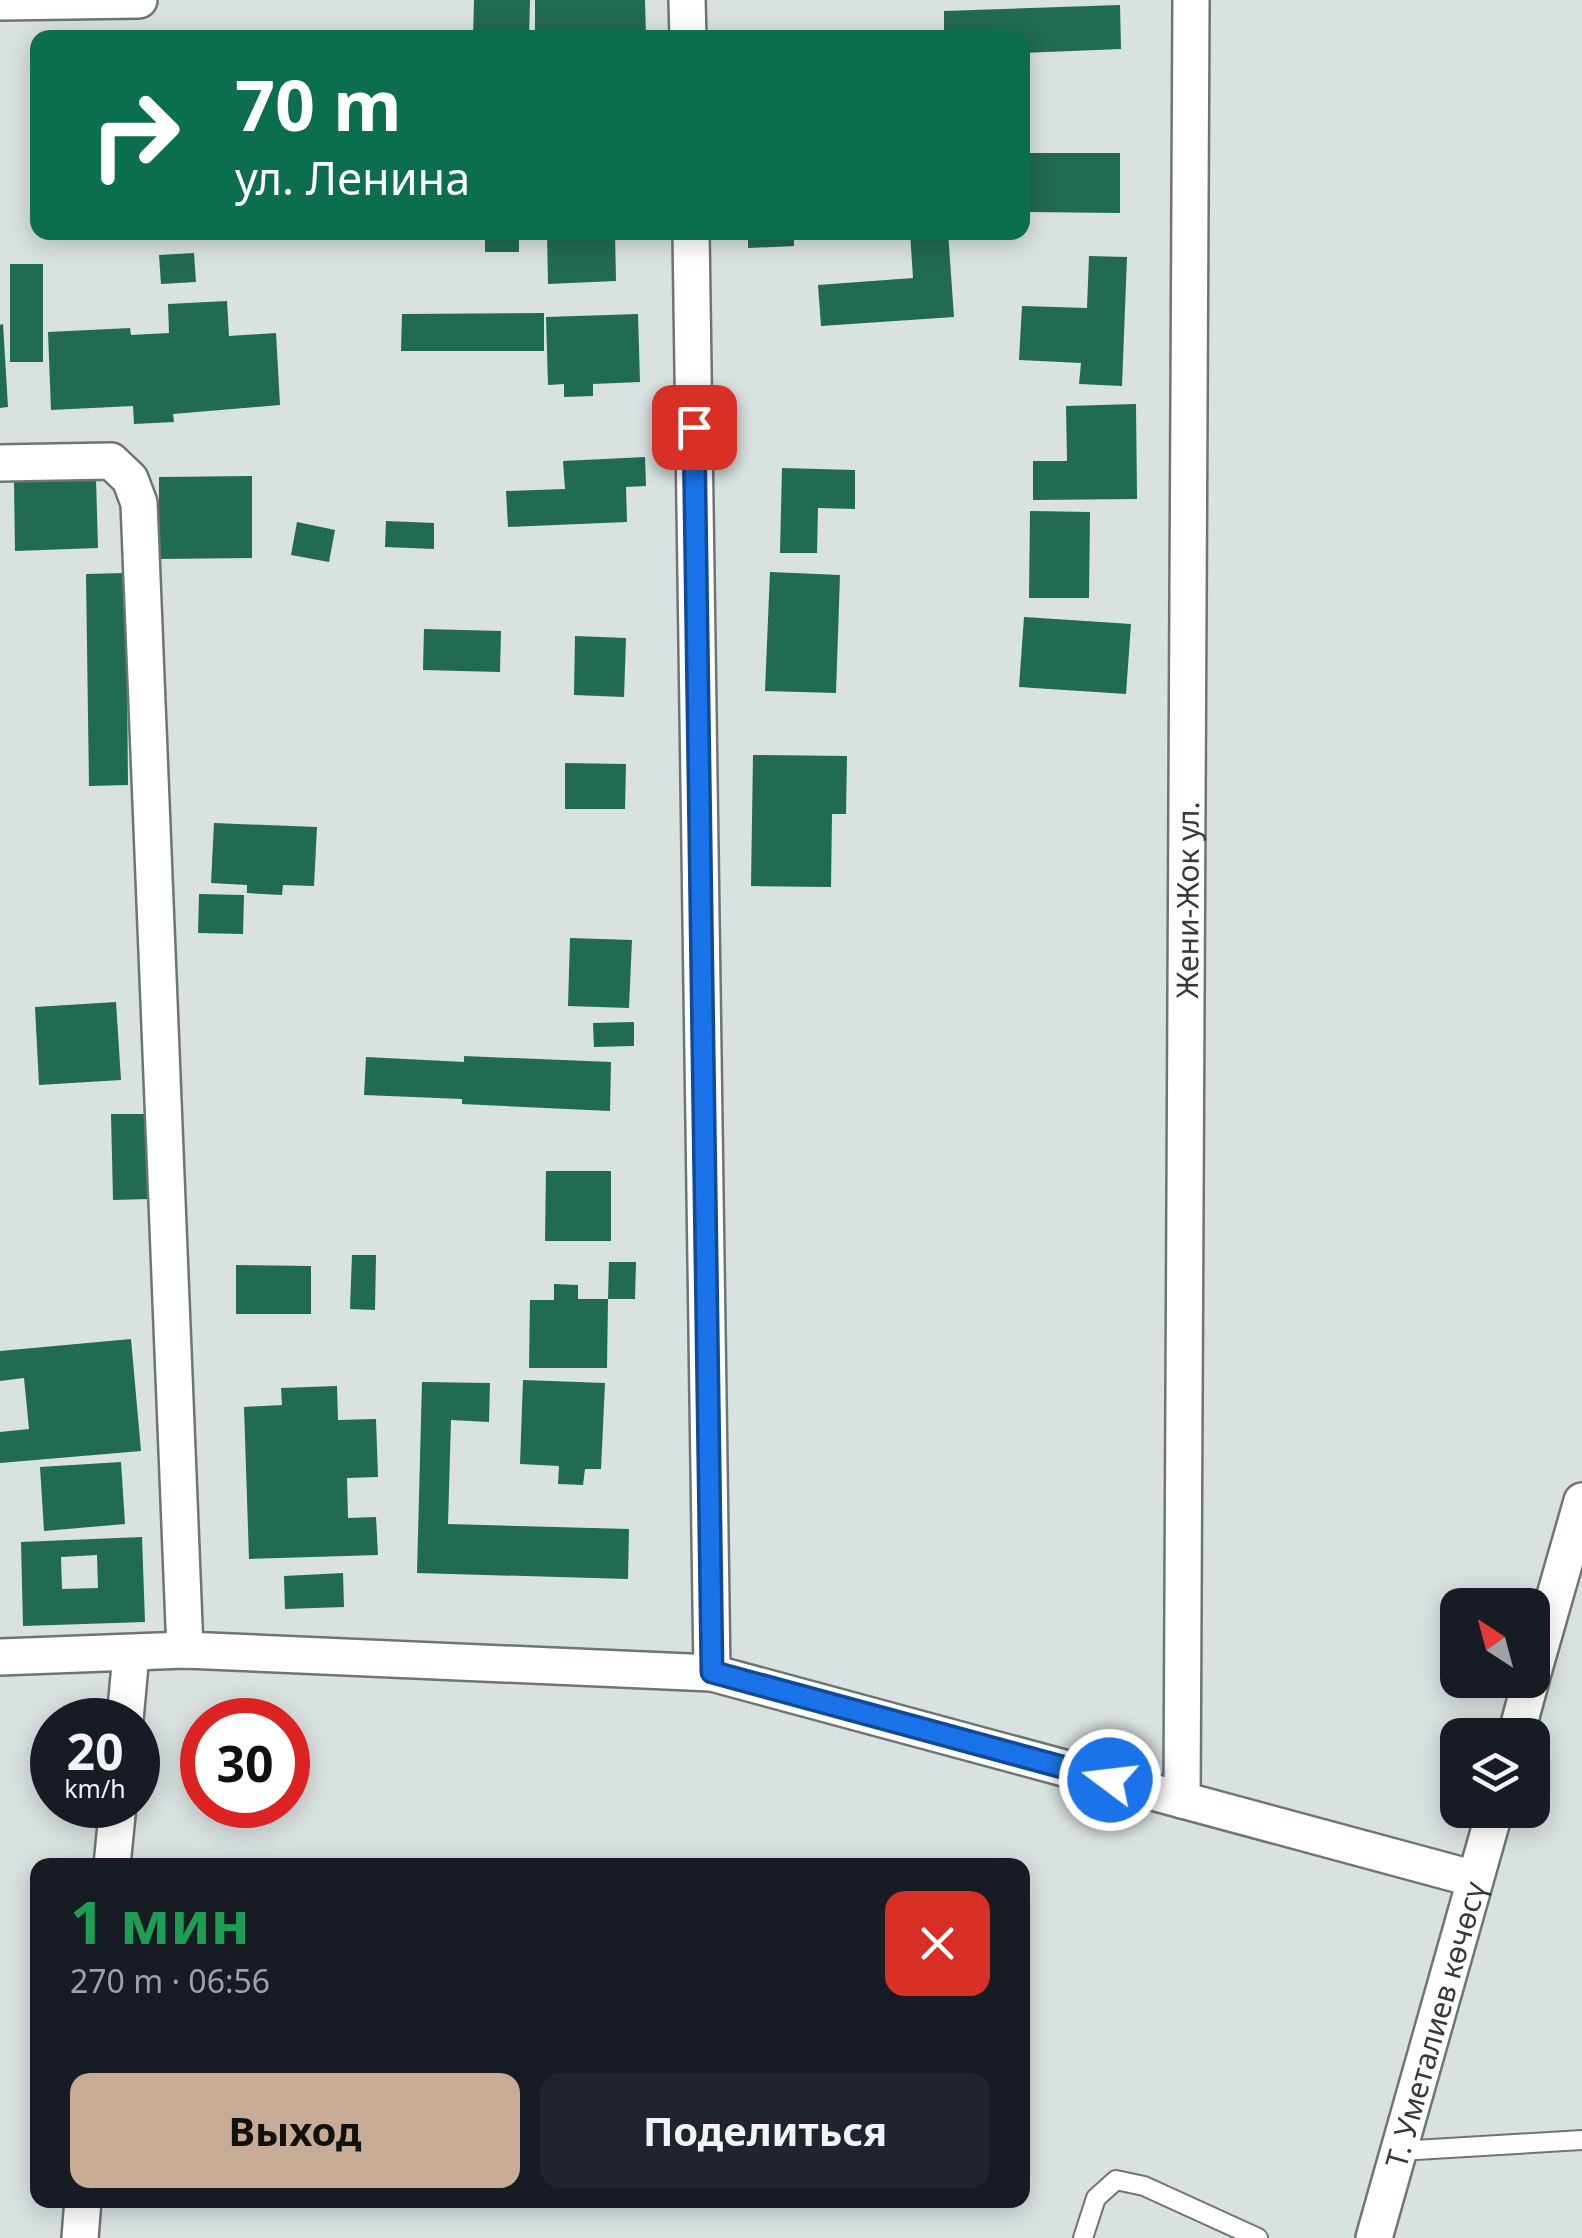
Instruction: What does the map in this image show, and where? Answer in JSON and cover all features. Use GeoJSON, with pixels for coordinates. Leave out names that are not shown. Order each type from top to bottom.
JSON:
{"type":"FeatureCollection","features":[{"type":"Feature","properties":{"kind":"street"},"geometry":{"type":"LineString","coordinates":[[0,2],[139,0]]}},
{"type":"Feature","properties":{"kind":"street"},"geometry":{"type":"LineString","coordinates":[[687,0],[688,30]]}},
{"type":"Feature","properties":{"kind":"street","name":"Жени-Жок ул."},"geometry":{"type":"LineString","coordinates":[[1182,1800],[1191,0]]}},
{"type":"Feature","properties":{"kind":"street"},"geometry":{"type":"LineString","coordinates":[[691,240],[712,1672]]}},
{"type":"Feature","properties":{"kind":"street"},"geometry":{"type":"LineString","coordinates":[[0,462],[111,461],[130,480],[139,503],[185,1650]]}},
{"type":"Feature","properties":{"kind":"street"},"geometry":{"type":"LineString","coordinates":[[1550,1614],[1582,1500]]}},
{"type":"Feature","properties":{"kind":"street"},"geometry":{"type":"LineString","coordinates":[[0,1657],[185,1650],[712,1672],[1476,1879]]}},
{"type":"Feature","properties":{"kind":"street"},"geometry":{"type":"LineString","coordinates":[[127,1698],[131,1654]]}},
{"type":"Feature","properties":{"kind":"street"},"geometry":{"type":"LineString","coordinates":[[113,1858],[116,1828]]}},
{"type":"Feature","properties":{"kind":"street","name":"Т. Уметалиев көчөсү"},"geometry":{"type":"LineString","coordinates":[[1374,2238],[1490,1828]]}},
{"type":"Feature","properties":{"kind":"street"},"geometry":{"type":"LineString","coordinates":[[80,2238],[82,2208]]}},
{"type":"Feature","properties":{"kind":"lane"},"geometry":{"type":"LineString","coordinates":[[1399,2151],[1582,2140]]}},
{"type":"Feature","properties":{"kind":"lane"},"geometry":{"type":"LineString","coordinates":[[1083,2238],[1096,2198],[1116,2180],[1144,2186],[1258,2238]]}},
{"type":"Feature","properties":{"kind":"building"},"geometry":{"type":"Polygon","coordinates":[[[474,0],[530,0],[529,30],[473,30],[474,0]]]}},
{"type":"Feature","properties":{"kind":"building"},"geometry":{"type":"Polygon","coordinates":[[[535,0],[645,0],[646,30],[535,30],[535,0]]]}},
{"type":"Feature","properties":{"kind":"building"},"geometry":{"type":"Polygon","coordinates":[[[1120,5],[1121,49],[1030,53],[1030,30],[944,30],[944,11],[1120,5]]]}},
{"type":"Feature","properties":{"kind":"building"},"geometry":{"type":"Polygon","coordinates":[[[1030,153],[1120,153],[1120,213],[1030,212],[1030,153]]]}},
{"type":"Feature","properties":{"kind":"building"},"geometry":{"type":"Polygon","coordinates":[[[485,240],[519,240],[519,252],[485,252],[485,240]]]}},
{"type":"Feature","properties":{"kind":"building"},"geometry":{"type":"Polygon","coordinates":[[[547,240],[615,240],[616,281],[548,284],[547,240]]]}},
{"type":"Feature","properties":{"kind":"building"},"geometry":{"type":"Polygon","coordinates":[[[748,240],[794,240],[794,246],[748,248],[748,240]]]}},
{"type":"Feature","properties":{"kind":"building"},"geometry":{"type":"Polygon","coordinates":[[[911,240],[949,240],[954,317],[821,326],[818,285],[913,278],[911,240]]]}},
{"type":"Feature","properties":{"kind":"building"},"geometry":{"type":"Polygon","coordinates":[[[194,253],[196,282],[161,284],[159,255],[194,253]]]}},
{"type":"Feature","properties":{"kind":"building"},"geometry":{"type":"Polygon","coordinates":[[[1089,256],[1127,257],[1122,386],[1079,384],[1081,363],[1019,360],[1022,306],[1087,308],[1089,256]]]}},
{"type":"Feature","properties":{"kind":"building"},"geometry":{"type":"Polygon","coordinates":[[[10,264],[43,264],[43,362],[10,362],[10,264]]]}},
{"type":"Feature","properties":{"kind":"building"},"geometry":{"type":"Polygon","coordinates":[[[227,301],[229,336],[276,333],[280,405],[173,414],[174,422],[134,424],[133,406],[51,410],[48,332],[130,328],[131,335],[169,333],[168,304],[227,301]]]}},
{"type":"Feature","properties":{"kind":"building"},"geometry":{"type":"Polygon","coordinates":[[[544,313],[544,351],[401,351],[402,314],[544,313]]]}},
{"type":"Feature","properties":{"kind":"building"},"geometry":{"type":"Polygon","coordinates":[[[638,314],[640,382],[593,384],[593,396],[564,397],[564,384],[548,385],[546,317],[638,314]]]}},
{"type":"Feature","properties":{"kind":"building"},"geometry":{"type":"Polygon","coordinates":[[[3,324],[8,407],[0,408],[0,325],[3,324]]]}},
{"type":"Feature","properties":{"kind":"building"},"geometry":{"type":"Polygon","coordinates":[[[1136,404],[1137,499],[1033,500],[1033,461],[1067,461],[1066,406],[1136,404]]]}},
{"type":"Feature","properties":{"kind":"building"},"geometry":{"type":"Polygon","coordinates":[[[645,457],[646,486],[626,487],[627,522],[508,527],[506,491],[565,489],[563,461],[645,457]]]}},
{"type":"Feature","properties":{"kind":"building"},"geometry":{"type":"Polygon","coordinates":[[[782,468],[855,470],[855,509],[818,508],[817,553],[780,553],[782,468]]]}},
{"type":"Feature","properties":{"kind":"building"},"geometry":{"type":"Polygon","coordinates":[[[252,476],[252,558],[159,559],[159,477],[252,476]]]}},
{"type":"Feature","properties":{"kind":"building"},"geometry":{"type":"Polygon","coordinates":[[[96,479],[98,548],[15,551],[14,481],[96,479]]]}},
{"type":"Feature","properties":{"kind":"building"},"geometry":{"type":"Polygon","coordinates":[[[1030,511],[1090,512],[1089,598],[1029,598],[1030,511]]]}},
{"type":"Feature","properties":{"kind":"building"},"geometry":{"type":"Polygon","coordinates":[[[386,521],[434,523],[434,549],[385,547],[386,521]]]}},
{"type":"Feature","properties":{"kind":"building"},"geometry":{"type":"Polygon","coordinates":[[[297,522],[335,530],[329,562],[291,555],[297,522]]]}},
{"type":"Feature","properties":{"kind":"building"},"geometry":{"type":"Polygon","coordinates":[[[770,572],[840,575],[836,693],[765,691],[770,572]]]}},
{"type":"Feature","properties":{"kind":"building"},"geometry":{"type":"Polygon","coordinates":[[[126,573],[128,785],[89,786],[86,574],[126,573]]]}},
{"type":"Feature","properties":{"kind":"building"},"geometry":{"type":"Polygon","coordinates":[[[1024,617],[1131,624],[1126,694],[1019,687],[1024,617]]]}},
{"type":"Feature","properties":{"kind":"building"},"geometry":{"type":"Polygon","coordinates":[[[424,629],[501,631],[500,672],[423,670],[424,629]]]}},
{"type":"Feature","properties":{"kind":"building"},"geometry":{"type":"Polygon","coordinates":[[[575,636],[626,638],[624,697],[574,695],[575,636]]]}},
{"type":"Feature","properties":{"kind":"building"},"geometry":{"type":"Polygon","coordinates":[[[753,755],[847,756],[846,814],[832,814],[831,887],[751,886],[753,755]]]}},
{"type":"Feature","properties":{"kind":"building"},"geometry":{"type":"Polygon","coordinates":[[[565,763],[626,764],[625,809],[565,809],[565,763]]]}},
{"type":"Feature","properties":{"kind":"building"},"geometry":{"type":"Polygon","coordinates":[[[214,823],[317,827],[314,886],[283,885],[282,895],[247,893],[247,885],[211,883],[214,823]]]}},
{"type":"Feature","properties":{"kind":"building"},"geometry":{"type":"Polygon","coordinates":[[[199,894],[244,895],[243,934],[198,933],[199,894]]]}},
{"type":"Feature","properties":{"kind":"building"},"geometry":{"type":"Polygon","coordinates":[[[570,938],[632,940],[629,1008],[568,1006],[570,938]]]}},
{"type":"Feature","properties":{"kind":"building"},"geometry":{"type":"Polygon","coordinates":[[[116,1002],[121,1080],[39,1085],[35,1007],[116,1002]]]}},
{"type":"Feature","properties":{"kind":"building"},"geometry":{"type":"Polygon","coordinates":[[[634,1022],[634,1046],[594,1047],[593,1023],[634,1022]]]}},
{"type":"Feature","properties":{"kind":"building"},"geometry":{"type":"Polygon","coordinates":[[[464,1056],[611,1062],[610,1111],[364,1095],[366,1057],[464,1062],[464,1056]]]}},
{"type":"Feature","properties":{"kind":"building"},"geometry":{"type":"Polygon","coordinates":[[[111,1114],[147,1114],[149,1199],[113,1200],[111,1114]]]}},
{"type":"Feature","properties":{"kind":"building"},"geometry":{"type":"Polygon","coordinates":[[[546,1171],[611,1171],[611,1241],[545,1241],[546,1171]]]}},
{"type":"Feature","properties":{"kind":"building"},"geometry":{"type":"Polygon","coordinates":[[[352,1255],[376,1255],[375,1310],[350,1309],[352,1255]]]}},
{"type":"Feature","properties":{"kind":"building"},"geometry":{"type":"Polygon","coordinates":[[[609,1262],[636,1262],[635,1299],[608,1299],[609,1262]]]}},
{"type":"Feature","properties":{"kind":"building"},"geometry":{"type":"Polygon","coordinates":[[[236,1265],[311,1266],[311,1314],[236,1314],[236,1265]]]}},
{"type":"Feature","properties":{"kind":"building"},"geometry":{"type":"Polygon","coordinates":[[[554,1284],[578,1285],[578,1299],[608,1299],[607,1368],[529,1368],[530,1300],[554,1300],[554,1284]]]}},
{"type":"Feature","properties":{"kind":"building"},"geometry":{"type":"Polygon","coordinates":[[[131,1339],[141,1451],[0,1463],[0,1432],[29,1429],[24,1378],[0,1381],[0,1351],[131,1339]]]}},
{"type":"Feature","properties":{"kind":"building"},"geometry":{"type":"Polygon","coordinates":[[[523,1380],[605,1383],[601,1469],[585,1469],[583,1485],[558,1484],[559,1466],[520,1464],[523,1380]]]}},
{"type":"Feature","properties":{"kind":"building"},"geometry":{"type":"Polygon","coordinates":[[[422,1382],[490,1383],[489,1422],[451,1420],[448,1524],[629,1529],[628,1579],[417,1573],[422,1382]]]}},
{"type":"Feature","properties":{"kind":"building"},"geometry":{"type":"Polygon","coordinates":[[[337,1386],[338,1420],[376,1419],[378,1477],[347,1478],[348,1518],[376,1517],[378,1555],[249,1559],[244,1407],[282,1405],[281,1388],[337,1386]]]}},
{"type":"Feature","properties":{"kind":"building"},"geometry":{"type":"Polygon","coordinates":[[[121,1462],[125,1524],[44,1531],[40,1467],[121,1462]]]}},
{"type":"Feature","properties":{"kind":"building"},"geometry":{"type":"Polygon","coordinates":[[[142,1537],[145,1622],[23,1626],[21,1542],[142,1537]],[[97,1555],[61,1557],[62,1589],[98,1588],[97,1555]]]}},
{"type":"Feature","properties":{"kind":"building"},"geometry":{"type":"Polygon","coordinates":[[[343,1573],[344,1607],[285,1609],[284,1576],[343,1573]]]}},
{"type":"Feature","properties":{"kind":"route"},"geometry":{"type":"LineString","coordinates":[[694,427],[712,1672],[1110,1780]]}}]}
